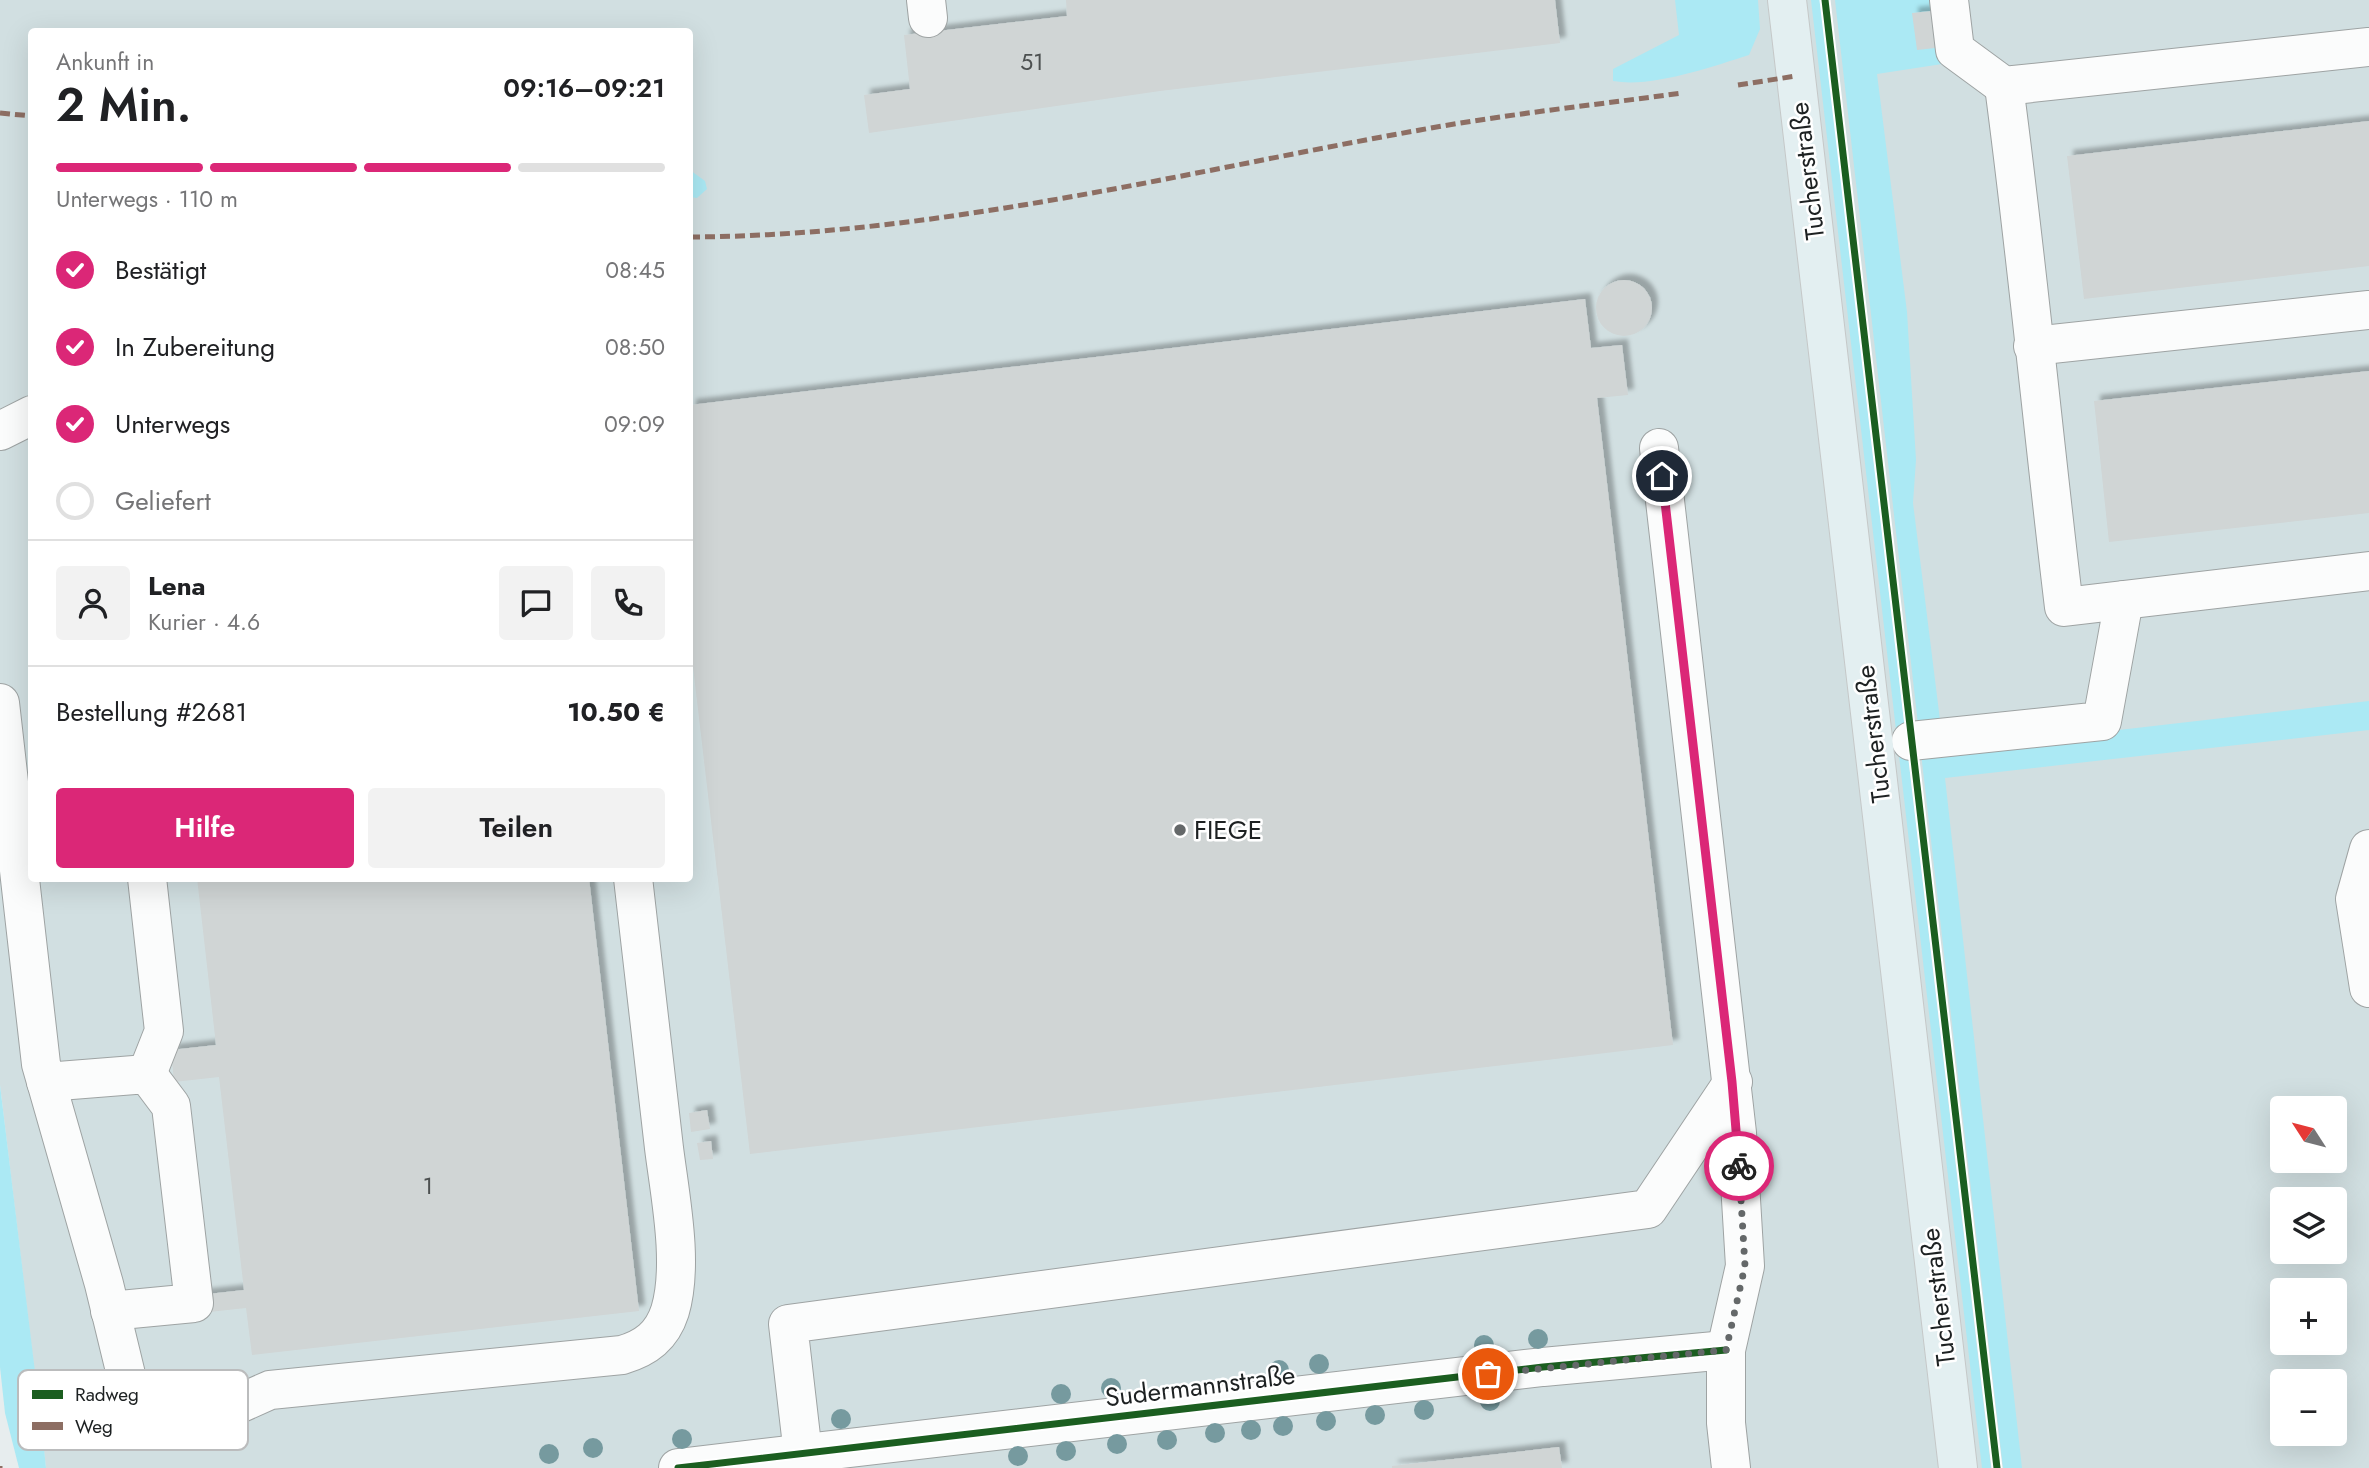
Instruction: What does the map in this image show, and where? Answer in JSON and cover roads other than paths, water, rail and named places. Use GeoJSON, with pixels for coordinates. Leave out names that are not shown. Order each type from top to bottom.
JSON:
{"type":"FeatureCollection","features":[{"type":"Feature","properties":{"kind":"main road","name":"Tucherstraße"},"geometry":{"type":"LineString","coordinates":[[1787,0],[1958,1468]]}},
{"type":"Feature","properties":{"kind":"street"},"geometry":{"type":"LineString","coordinates":[[1949,0],[1955,50],[2004,86],[2369,47]]}},
{"type":"Feature","properties":{"kind":"street"},"geometry":{"type":"LineString","coordinates":[[2004,86],[2025,239],[2033,346],[2064,607],[2369,571]]}},
{"type":"Feature","properties":{"kind":"street"},"geometry":{"type":"LineString","coordinates":[[2033,346],[2369,310]]}},
{"type":"Feature","properties":{"kind":"street"},"geometry":{"type":"LineString","coordinates":[[0,431],[28,415]]}},
{"type":"Feature","properties":{"kind":"street"},"geometry":{"type":"LineString","coordinates":[[1659,448],[1732,1082],[1745,1266],[1726,1350],[1731,1468]]}},
{"type":"Feature","properties":{"kind":"street"},"geometry":{"type":"LineString","coordinates":[[1911,741],[2102,721],[2124,600]]}},
{"type":"Feature","properties":{"kind":"street"},"geometry":{"type":"LineString","coordinates":[[0,703],[41,1064],[125,1370]]}},
{"type":"Feature","properties":{"kind":"street"},"geometry":{"type":"LineString","coordinates":[[2369,849],[2355,899],[2369,988]]}},
{"type":"Feature","properties":{"kind":"street"},"geometry":{"type":"LineString","coordinates":[[146,1074],[164,1031],[147,882]]}},
{"type":"Feature","properties":{"kind":"street"},"geometry":{"type":"LineString","coordinates":[[248,1400],[270,1390],[622,1355],[641,1350],[662,1332],[670,1311],[676,1281],[671,1212],[633,882]]}},
{"type":"Feature","properties":{"kind":"street"},"geometry":{"type":"LineString","coordinates":[[46,1082],[146,1074]]}},
{"type":"Feature","properties":{"kind":"street"},"geometry":{"type":"LineString","coordinates":[[110,1311],[194,1303],[171,1106],[146,1074]]}},
{"type":"Feature","properties":{"kind":"street"},"geometry":{"type":"LineString","coordinates":[[803,1454],[788,1324],[1648,1209],[1732,1082]]}},
{"type":"Feature","properties":{"kind":"street","name":"Sudermannstraße"},"geometry":{"type":"LineString","coordinates":[[678,1468],[1542,1367],[1726,1350]]}},
{"type":"Feature","properties":{"kind":"place","name":"FIEGE"},"geometry":{"type":"Point","coordinates":[1180,830]}}]}
